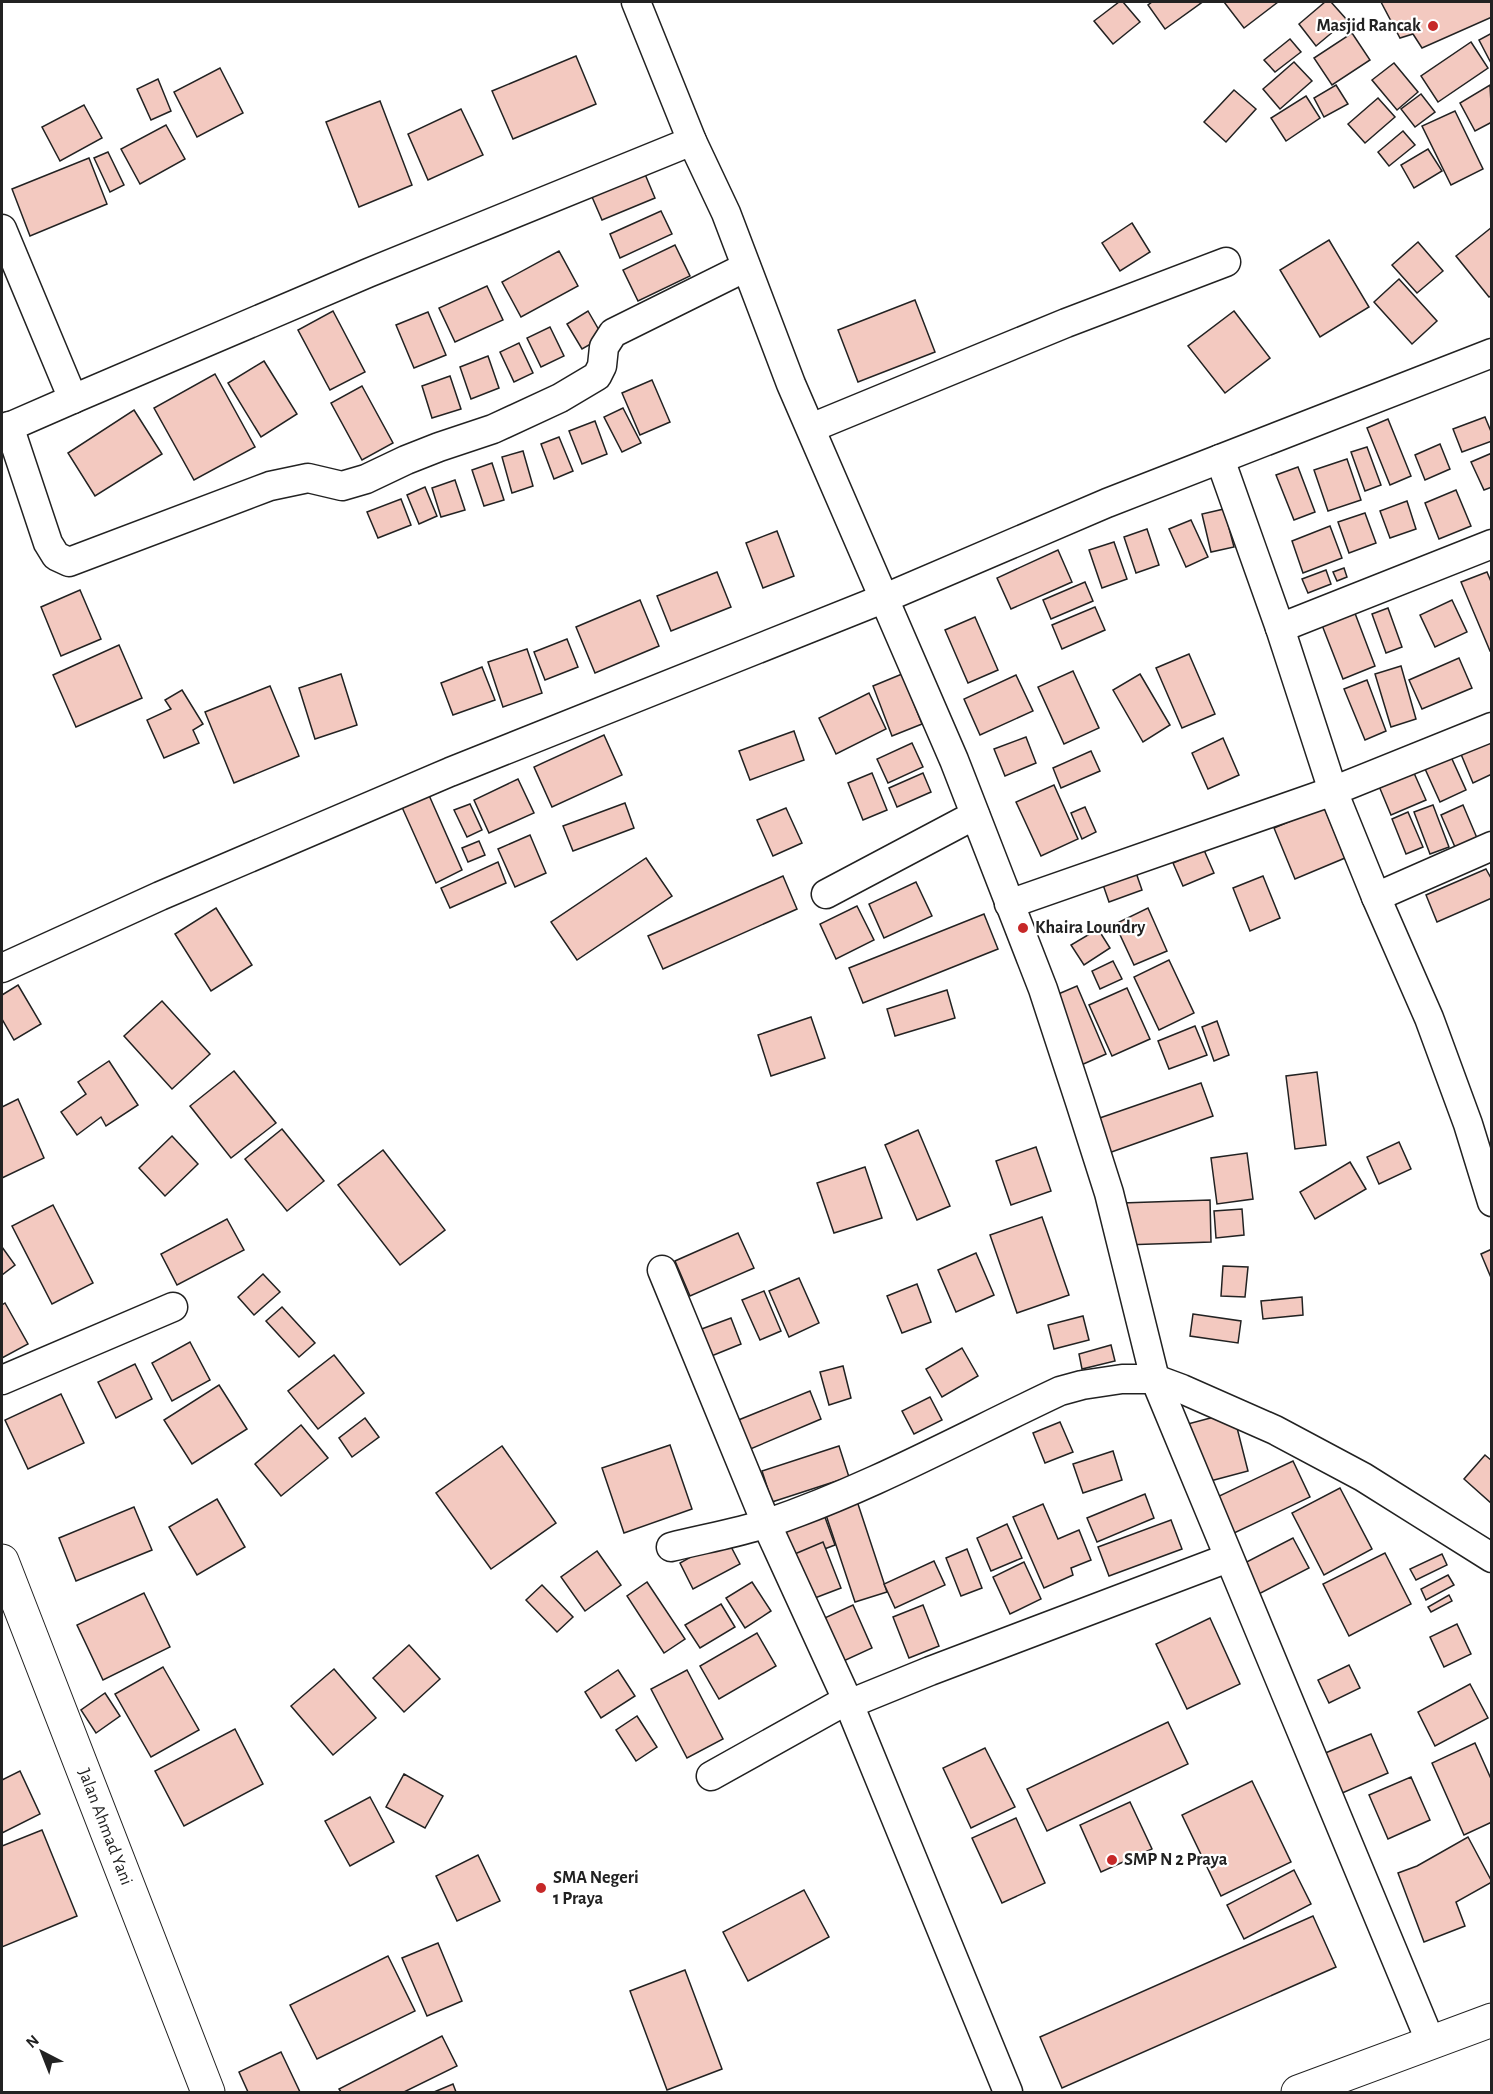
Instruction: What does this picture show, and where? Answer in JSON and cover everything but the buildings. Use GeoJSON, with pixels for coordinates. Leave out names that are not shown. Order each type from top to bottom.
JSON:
{"type":"FeatureCollection","features":[{"type":"Feature","properties":{"kind":"street"},"geometry":{"type":"LineString","coordinates":[[636,2],[692,141],[726,213],[791,384],[954,760],[1043,989],[1109,1193],[1155,1379],[1431,2043]]}},
{"type":"Feature","properties":{"kind":"street"},"geometry":{"type":"LineString","coordinates":[[692,141],[368,273],[5,428],[48,543],[56,556],[69,562],[270,486],[308,478],[342,486],[366,479],[406,460],[521,417],[597,376],[601,372],[604,347],[614,333],[747,267]]}},
{"type":"Feature","properties":{"kind":"street"},"geometry":{"type":"LineString","coordinates":[[2,229],[73,399]]}},
{"type":"Feature","properties":{"kind":"street"},"geometry":{"type":"LineString","coordinates":[[811,428],[1066,323],[1226,262]]}},
{"type":"Feature","properties":{"kind":"street"},"geometry":{"type":"LineString","coordinates":[[2,968],[160,896],[450,772],[885,598],[1107,503],[1491,353]]}},
{"type":"Feature","properties":{"kind":"street"},"geometry":{"type":"LineString","coordinates":[[1220,459],[1280,628],[1333,791],[1429,1018],[1468,1124],[1491,1202]]}},
{"type":"Feature","properties":{"kind":"street"},"geometry":{"type":"LineString","coordinates":[[1280,628],[1491,544]]}},
{"type":"Feature","properties":{"kind":"street"},"geometry":{"type":"LineString","coordinates":[[1009,904],[1333,791],[1491,728]]}},
{"type":"Feature","properties":{"kind":"street"},"geometry":{"type":"LineString","coordinates":[[826,894],[975,816]]}},
{"type":"Feature","properties":{"kind":"street"},"geometry":{"type":"LineString","coordinates":[[1376,897],[1491,846]]}},
{"type":"Feature","properties":{"kind":"street"},"geometry":{"type":"LineString","coordinates":[[662,1270],[766,1523],[848,1702],[1008,2092]]}},
{"type":"Feature","properties":{"kind":"street"},"geometry":{"type":"LineString","coordinates":[[2,1380],[173,1307]]}},
{"type":"Feature","properties":{"kind":"street"},"geometry":{"type":"LineString","coordinates":[[671,1547],[766,1523],[865,1484],[1060,1391],[1102,1381],[1155,1379],[1275,1430],[1363,1477],[1491,1558]]}},
{"type":"Feature","properties":{"kind":"street"},"geometry":{"type":"LineString","coordinates":[[711,1776],[848,1702],[1228,1558]]}},
{"type":"Feature","properties":{"kind":"street","name":"Jalan Ahmad Yani"},"geometry":{"type":"LineString","coordinates":[[2,1561],[208,2092]]}},
{"type":"Feature","properties":{"kind":"street"},"geometry":{"type":"LineString","coordinates":[[1298,2092],[1491,2020]]}},
{"type":"Feature","properties":{"kind":"place","name":"Masjid Rancak"},"geometry":{"type":"Point","coordinates":[1433,26]}},
{"type":"Feature","properties":{"kind":"place","name":"Khaira Loundry"},"geometry":{"type":"Point","coordinates":[1023,928]}},
{"type":"Feature","properties":{"kind":"place","name":"SMP N 2 Praya"},"geometry":{"type":"Point","coordinates":[1112,1860]}},
{"type":"Feature","properties":{"kind":"place","name":"SMA Negeri 1 Praya"},"geometry":{"type":"Point","coordinates":[541,1888]}}]}
